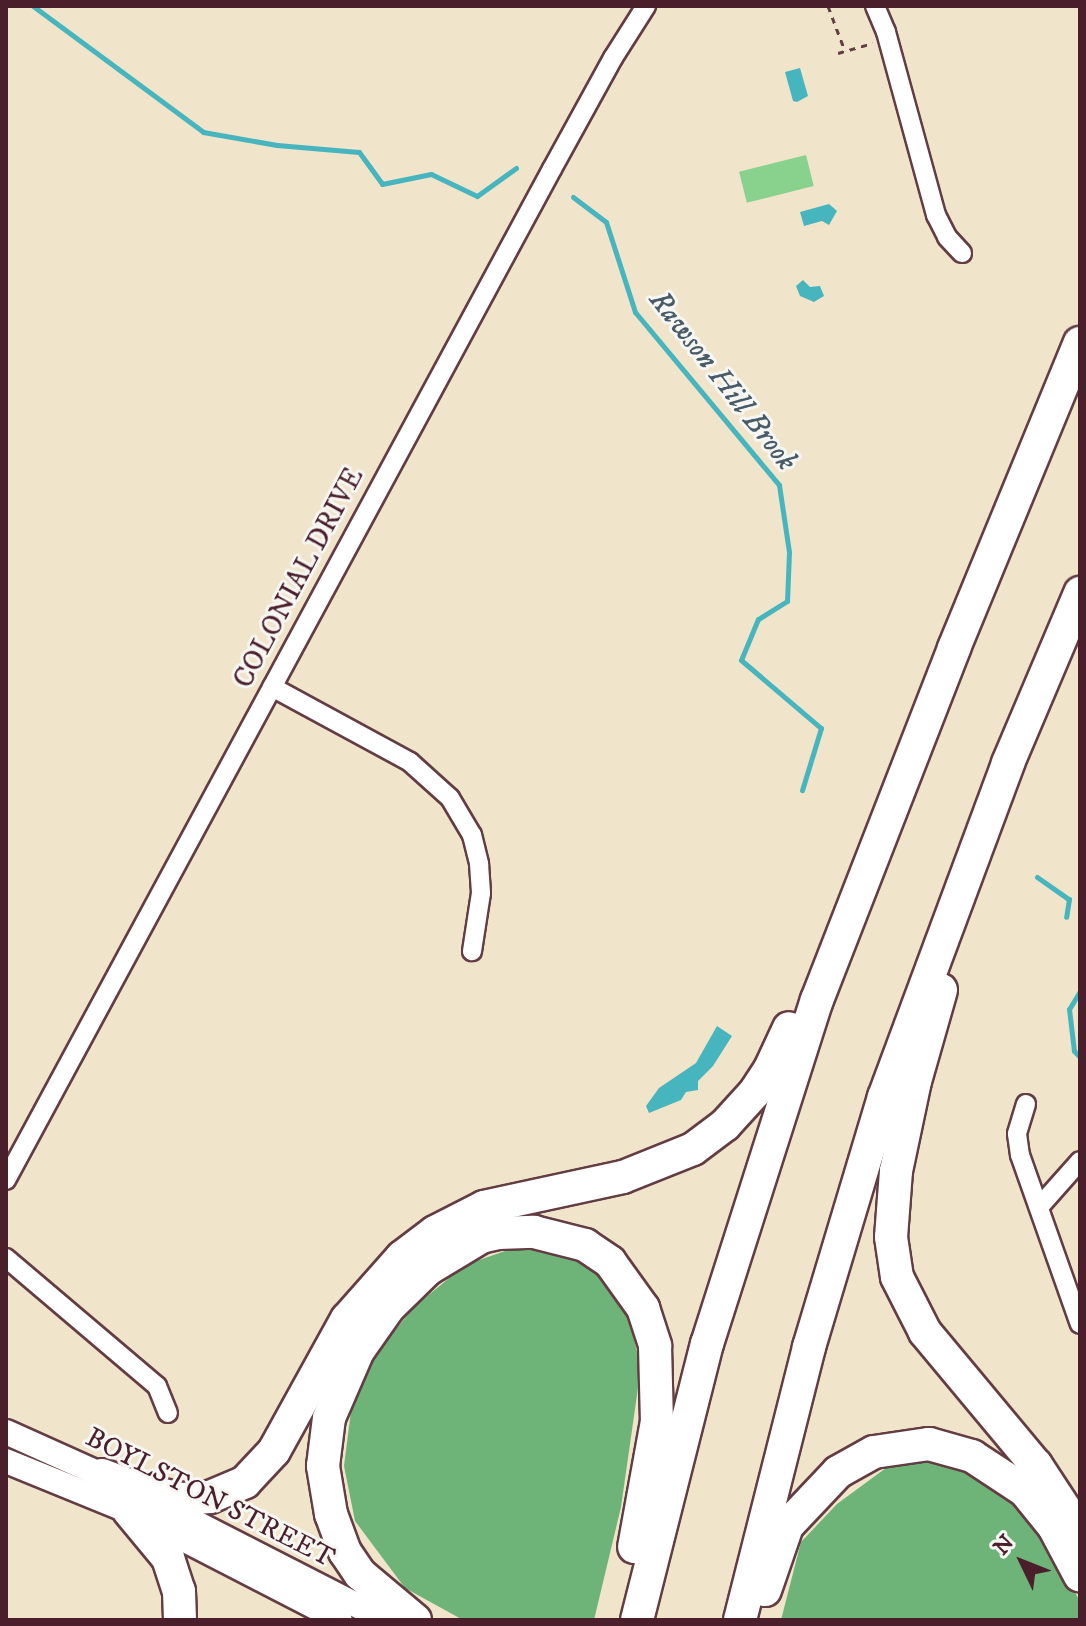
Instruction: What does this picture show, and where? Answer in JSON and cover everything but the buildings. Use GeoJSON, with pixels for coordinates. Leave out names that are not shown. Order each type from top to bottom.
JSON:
{"type":"FeatureCollection","features":[{"type":"Feature","properties":{"kind":"highway"},"geometry":{"type":"LineString","coordinates":[[637,1620],[707,1344],[774,1126],[838,943],[1080,343]]}},
{"type":"Feature","properties":{"kind":"highway"},"geometry":{"type":"LineString","coordinates":[[740,1620],[809,1347],[872,1132],[908,1025],[989,815],[1080,593]]}},
{"type":"Feature","properties":{"kind":"highway"},"geometry":{"type":"LineString","coordinates":[[989,815],[981,867],[915,1081],[893,1191],[893,1253],[900,1285],[925,1332],[1036,1465],[1080,1532]]}},
{"type":"Feature","properties":{"kind":"highway"},"geometry":{"type":"LineString","coordinates":[[102,1475],[142,1490],[182,1499],[210,1497],[245,1482],[274,1451],[347,1319],[386,1271],[420,1243],[470,1213],[523,1197],[650,1168],[684,1155],[710,1138],[738,1112],[766,1077],[793,1012],[838,943]]}},
{"type":"Feature","properties":{"kind":"highway"},"geometry":{"type":"LineString","coordinates":[[415,1620],[360,1574],[341,1544],[329,1505],[323,1466],[329,1418],[358,1351],[401,1293],[442,1259],[472,1240],[516,1231],[560,1236],[598,1252],[635,1293],[650,1326],[657,1363],[657,1421],[623,1620]]}},
{"type":"Feature","properties":{"kind":"highway"},"geometry":{"type":"LineString","coordinates":[[755,1620],[787,1526],[812,1496],[857,1459],[903,1446],[929,1444],[960,1451],[1014,1481],[1054,1527],[1080,1576]]}},
{"type":"Feature","properties":{"kind":"highway"},"geometry":{"type":"LineString","coordinates":[[129,1511],[168,1558],[179,1591],[180,1620]]}},
{"type":"Feature","properties":{"kind":"main road","name":"BOYLSTON STREET"},"geometry":{"type":"LineString","coordinates":[[6,1432],[102,1475],[386,1620]]}},
{"type":"Feature","properties":{"kind":"main road","name":"BOYLSTON STREET"},"geometry":{"type":"LineString","coordinates":[[6,1461],[129,1511],[340,1620]]}},
{"type":"Feature","properties":{"kind":"street","name":"COLONIAL DRIVE"},"geometry":{"type":"LineString","coordinates":[[6,1180],[575,127],[646,6]]}},
{"type":"Feature","properties":{"kind":"street"},"geometry":{"type":"LineString","coordinates":[[875,6],[936,215],[947,237],[962,253]]}},
{"type":"Feature","properties":{"kind":"street"},"geometry":{"type":"LineString","coordinates":[[272,687],[410,762],[450,798],[472,835],[479,864],[481,893],[472,951]]}},
{"type":"Feature","properties":{"kind":"street"},"geometry":{"type":"LineString","coordinates":[[1026,1104],[1018,1125],[1018,1144],[1080,1324]]}},
{"type":"Feature","properties":{"kind":"street"},"geometry":{"type":"LineString","coordinates":[[1040,1206],[1080,1161]]}},
{"type":"Feature","properties":{"kind":"street","name":"BOYLSTON STREET"},"geometry":{"type":"LineString","coordinates":[[6,1258],[157,1386],[168,1413]]}},
{"type":"Feature","properties":{"kind":"path"},"geometry":{"type":"LineString","coordinates":[[828,6],[845,51]]}},
{"type":"Feature","properties":{"kind":"path"},"geometry":{"type":"LineString","coordinates":[[838,53],[886,39]]}},
{"type":"Feature","properties":{"kind":"green space"},"geometry":{"type":"Polygon","coordinates":[[[806,155],[814,186],[747,203],[739,172],[806,155]]]}},
{"type":"Feature","properties":{"kind":"green space"},"geometry":{"type":"Polygon","coordinates":[[[522,1245],[579,1257],[624,1300],[641,1367],[621,1507],[594,1620],[463,1620],[405,1588],[355,1521],[344,1466],[351,1411],[374,1356],[414,1307],[465,1265],[522,1245]]]}},
{"type":"Feature","properties":{"kind":"green space"},"geometry":{"type":"Polygon","coordinates":[[[942,1457],[1004,1487],[1049,1541],[1078,1598],[1080,1620],[781,1620],[801,1542],[837,1504],[890,1465],[942,1457]]]}},
{"type":"Feature","properties":{"kind":"water"},"geometry":{"type":"Polygon","coordinates":[[[800,68],[808,96],[797,102],[793,101],[785,72],[800,68]]]}},
{"type":"Feature","properties":{"kind":"water"},"geometry":{"type":"Polygon","coordinates":[[[829,204],[837,211],[829,225],[822,221],[804,226],[800,212],[829,204]]]}},
{"type":"Feature","properties":{"kind":"water"},"geometry":{"type":"Polygon","coordinates":[[[803,280],[810,287],[820,286],[824,296],[814,302],[800,296],[796,286],[803,280]]]}},
{"type":"Feature","properties":{"kind":"water"},"geometry":{"type":"Polygon","coordinates":[[[717,1026],[732,1036],[713,1066],[698,1081],[698,1090],[686,1092],[681,1100],[649,1113],[646,1106],[659,1088],[696,1063],[717,1026]]]}},
{"type":"Feature","properties":{"kind":"waterway","name":"Rawson Hill Brook"},"geometry":{"type":"LineString","coordinates":[[33,6],[203,132],[277,145],[359,152],[382,184],[431,174],[477,196],[516,168]]}},
{"type":"Feature","properties":{"kind":"waterway","name":"Rawson Hill Brook"},"geometry":{"type":"LineString","coordinates":[[573,197],[606,222],[635,312],[779,485],[789,552],[787,601],[758,619],[741,660],[821,728],[802,790]]}},
{"type":"Feature","properties":{"kind":"waterway","name":"Rawson Hill Brook"},"geometry":{"type":"LineString","coordinates":[[1037,877],[1069,899],[1066,917]]}},
{"type":"Feature","properties":{"kind":"waterway","name":"Rawson Hill Brook"},"geometry":{"type":"LineString","coordinates":[[1080,991],[1069,1009],[1074,1051],[1080,1057]]}}]}
